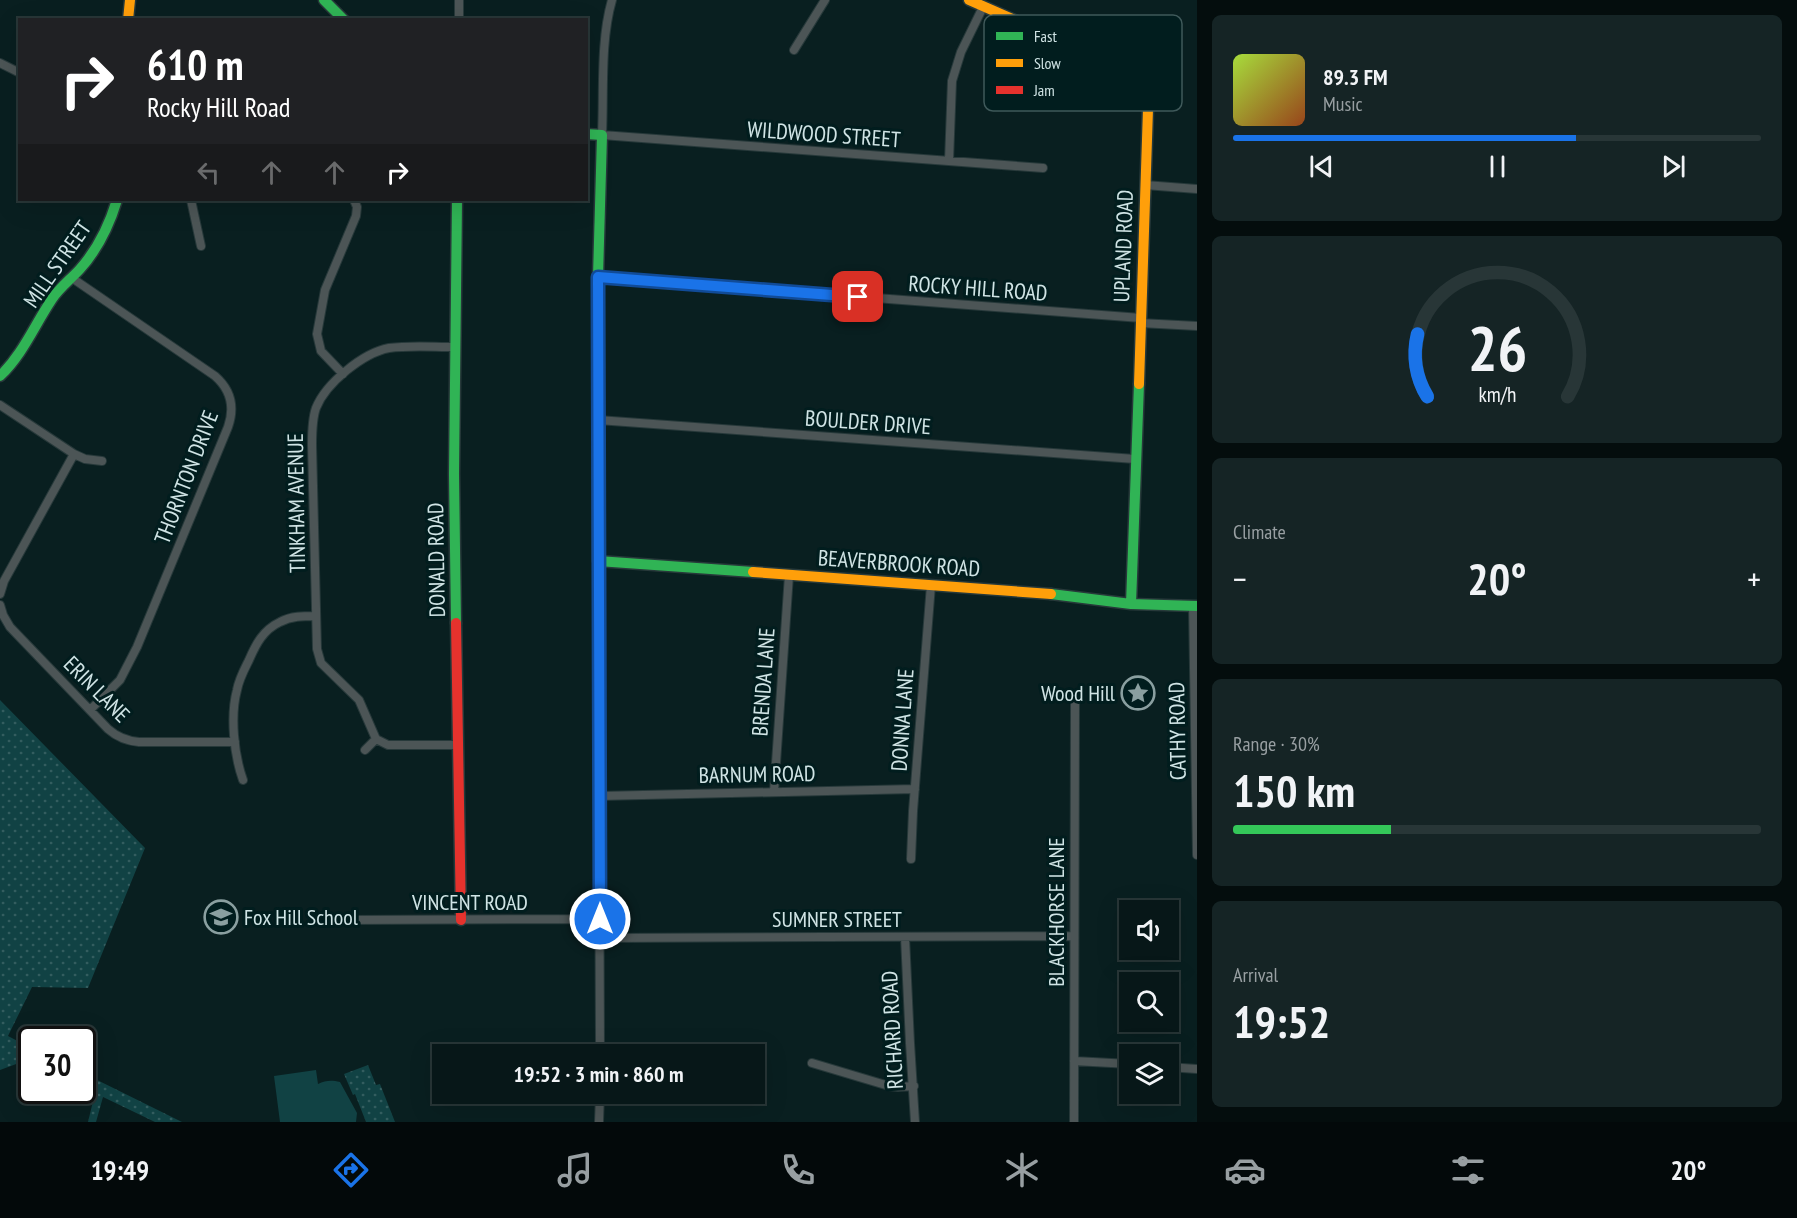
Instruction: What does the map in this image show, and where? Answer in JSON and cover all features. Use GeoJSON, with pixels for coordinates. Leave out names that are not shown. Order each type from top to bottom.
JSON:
{"type":"FeatureCollection","features":[{"type":"Feature","properties":{"kind":"street"},"geometry":{"type":"LineString","coordinates":[[128,18],[130,0]]}},
{"type":"Feature","properties":{"kind":"street"},"geometry":{"type":"LineString","coordinates":[[324,0],[342,18]]}},
{"type":"Feature","properties":{"kind":"street"},"geometry":{"type":"LineString","coordinates":[[459,0],[459,18]]}},
{"type":"Feature","properties":{"kind":"street"},"geometry":{"type":"LineString","coordinates":[[600,1044],[598,277],[605,41],[612,0]]}},
{"type":"Feature","properties":{"kind":"street"},"geometry":{"type":"LineString","coordinates":[[794,50],[825,0]]}},
{"type":"Feature","properties":{"kind":"street","name":"UPLAND ROAD"},"geometry":{"type":"LineString","coordinates":[[969,0],[1002,15]]}},
{"type":"Feature","properties":{"kind":"street"},"geometry":{"type":"LineString","coordinates":[[949,161],[951,92],[954,73],[961,52],[983,7]]}},
{"type":"Feature","properties":{"kind":"street"},"geometry":{"type":"LineString","coordinates":[[0,63],[18,72]]}},
{"type":"Feature","properties":{"kind":"street","name":"UPLAND ROAD"},"geometry":{"type":"LineString","coordinates":[[1131,604],[1148,111]]}},
{"type":"Feature","properties":{"kind":"street"},"geometry":{"type":"LineString","coordinates":[[588,134],[602,135]]}},
{"type":"Feature","properties":{"kind":"street","name":"WILDWOOD STREET"},"geometry":{"type":"LineString","coordinates":[[602,135],[1043,168]]}},
{"type":"Feature","properties":{"kind":"street"},"geometry":{"type":"LineString","coordinates":[[1145,185],[1197,189]]}},
{"type":"Feature","properties":{"kind":"street","name":"MILL STREET"},"geometry":{"type":"LineString","coordinates":[[0,375],[18,357],[56,294],[72,278],[102,240],[117,201]]}},
{"type":"Feature","properties":{"kind":"street"},"geometry":{"type":"LineString","coordinates":[[192,201],[201,246]]}},
{"type":"Feature","properties":{"kind":"street"},"geometry":{"type":"LineString","coordinates":[[343,374],[321,351],[317,334],[328,280],[356,216],[357,207],[354,201]]}},
{"type":"Feature","properties":{"kind":"street","name":"DONALD ROAD"},"geometry":{"type":"LineString","coordinates":[[457,201],[454,474],[461,920]]}},
{"type":"Feature","properties":{"kind":"street","name":"ROCKY HILL ROAD"},"geometry":{"type":"LineString","coordinates":[[598,277],[1197,326]]}},
{"type":"Feature","properties":{"kind":"street","name":"THORNTON DRIVE"},"geometry":{"type":"LineString","coordinates":[[72,278],[215,376],[226,389],[232,403],[228,427],[137,647],[120,680],[90,710]]}},
{"type":"Feature","properties":{"kind":"street","name":"TINKHAM AVENUE"},"geometry":{"type":"LineString","coordinates":[[376,740],[358,700],[320,660],[317,649],[312,444],[314,418],[323,395],[362,358],[379,351],[397,348],[454,347]]}},
{"type":"Feature","properties":{"kind":"street"},"geometry":{"type":"LineString","coordinates":[[0,405],[74,454],[85,459],[102,461]]}},
{"type":"Feature","properties":{"kind":"street","name":"BOULDER DRIVE"},"geometry":{"type":"LineString","coordinates":[[598,420],[1135,459]]}},
{"type":"Feature","properties":{"kind":"street"},"geometry":{"type":"LineString","coordinates":[[0,594],[4,581],[74,454]]}},
{"type":"Feature","properties":{"kind":"street","name":"BEAVERBROOK ROAD"},"geometry":{"type":"LineString","coordinates":[[598,561],[1064,595],[1131,604],[1195,606]]}},
{"type":"Feature","properties":{"kind":"street","name":"BRENDA LANE"},"geometry":{"type":"LineString","coordinates":[[774,792],[789,575]]}},
{"type":"Feature","properties":{"kind":"street","name":"DONNA LANE"},"geometry":{"type":"LineString","coordinates":[[911,859],[930,585]]}},
{"type":"Feature","properties":{"kind":"street","name":"ERIN LANE"},"geometry":{"type":"LineString","coordinates":[[0,605],[10,627],[111,732],[130,741],[235,742]]}},
{"type":"Feature","properties":{"kind":"street","name":"CATHY ROAD"},"geometry":{"type":"LineString","coordinates":[[1195,606],[1197,855]]}},
{"type":"Feature","properties":{"kind":"street"},"geometry":{"type":"LineString","coordinates":[[243,780],[236,761],[235,742],[236,693],[242,674],[260,638],[273,625],[285,619],[316,616]]}},
{"type":"Feature","properties":{"kind":"street","name":"BLACKHORSE LANE"},"geometry":{"type":"LineString","coordinates":[[1074,1122],[1075,702]]}},
{"type":"Feature","properties":{"kind":"street"},"geometry":{"type":"LineString","coordinates":[[365,750],[376,740],[388,745],[459,745]]}},
{"type":"Feature","properties":{"kind":"street","name":"BARNUM ROAD"},"geometry":{"type":"LineString","coordinates":[[599,796],[915,789]]}},
{"type":"Feature","properties":{"kind":"street","name":"VINCENT ROAD"},"geometry":{"type":"LineString","coordinates":[[340,920],[600,919]]}},
{"type":"Feature","properties":{"kind":"street","name":"SUMNER STREET"},"geometry":{"type":"LineString","coordinates":[[600,938],[1074,936]]}},
{"type":"Feature","properties":{"kind":"street","name":"RICHARD ROAD"},"geometry":{"type":"LineString","coordinates":[[905,937],[915,1122]]}},
{"type":"Feature","properties":{"kind":"street"},"geometry":{"type":"LineString","coordinates":[[1074,1061],[1119,1063]]}},
{"type":"Feature","properties":{"kind":"street"},"geometry":{"type":"LineString","coordinates":[[812,1063],[896,1087],[914,1086]]}},
{"type":"Feature","properties":{"kind":"street"},"geometry":{"type":"LineString","coordinates":[[1179,1068],[1197,1069]]}},
{"type":"Feature","properties":{"kind":"street"},"geometry":{"type":"LineString","coordinates":[[599,1122],[600,1104]]}},
{"type":"Feature","properties":{"kind":"shaded area"},"geometry":{"type":"Polygon","coordinates":[[[0,700],[145,848],[88,988],[32,987],[8,1036],[18,1041],[18,1063],[0,1070],[0,700]]]}},
{"type":"Feature","properties":{"kind":"shaded area"},"geometry":{"type":"Polygon","coordinates":[[[368,1065],[376,1085],[380,1084],[395,1122],[366,1122],[355,1094],[353,1095],[344,1074],[368,1065]]]}},
{"type":"Feature","properties":{"kind":"shaded area"},"geometry":{"type":"Polygon","coordinates":[[[316,1070],[318,1084],[329,1081],[340,1082],[357,1113],[356,1122],[280,1122],[274,1076],[316,1070]]]}},
{"type":"Feature","properties":{"kind":"shaded area"},"geometry":{"type":"Polygon","coordinates":[[[96,1079],[182,1122],[155,1122],[103,1097],[96,1122],[88,1122],[92,1104],[96,1104],[96,1079]]]}},
{"type":"Feature","properties":{"kind":"traffic: fast"},"geometry":{"type":"LineString","coordinates":[[324,0],[342,18]]}},
{"type":"Feature","properties":{"kind":"traffic: fast"},"geometry":{"type":"LineString","coordinates":[[588,134],[602,135],[598,277],[598,561],[753,572]]}},
{"type":"Feature","properties":{"kind":"traffic: fast"},"geometry":{"type":"LineString","coordinates":[[0,376],[22,349],[55,295],[80,269],[98,245],[117,201]]}},
{"type":"Feature","properties":{"kind":"traffic: fast"},"geometry":{"type":"LineString","coordinates":[[456,623],[454,474],[457,201]]}},
{"type":"Feature","properties":{"kind":"traffic: fast"},"geometry":{"type":"LineString","coordinates":[[1131,604],[1139,384]]}},
{"type":"Feature","properties":{"kind":"traffic: fast"},"geometry":{"type":"LineString","coordinates":[[1051,594],[1131,604],[1197,606]]}},
{"type":"Feature","properties":{"kind":"traffic: slow"},"geometry":{"type":"LineString","coordinates":[[128,18],[130,0]]}},
{"type":"Feature","properties":{"kind":"traffic: slow"},"geometry":{"type":"LineString","coordinates":[[969,0],[1003,15]]}},
{"type":"Feature","properties":{"kind":"traffic: slow"},"geometry":{"type":"LineString","coordinates":[[1139,384],[1148,111]]}},
{"type":"Feature","properties":{"kind":"traffic: slow"},"geometry":{"type":"LineString","coordinates":[[753,572],[1051,594]]}},
{"type":"Feature","properties":{"kind":"traffic: jam"},"geometry":{"type":"LineString","coordinates":[[456,623],[461,920]]}},
{"type":"Feature","properties":{"kind":"place","name":"Wood Hill"},"geometry":{"type":"Point","coordinates":[1138,693]}},
{"type":"Feature","properties":{"kind":"place","name":"Fox Hill School"},"geometry":{"type":"Point","coordinates":[221,917]}},
{"type":"Feature","properties":{"kind":"route"},"geometry":{"type":"LineString","coordinates":[[600,919],[598,277],[858,297]]}}]}
